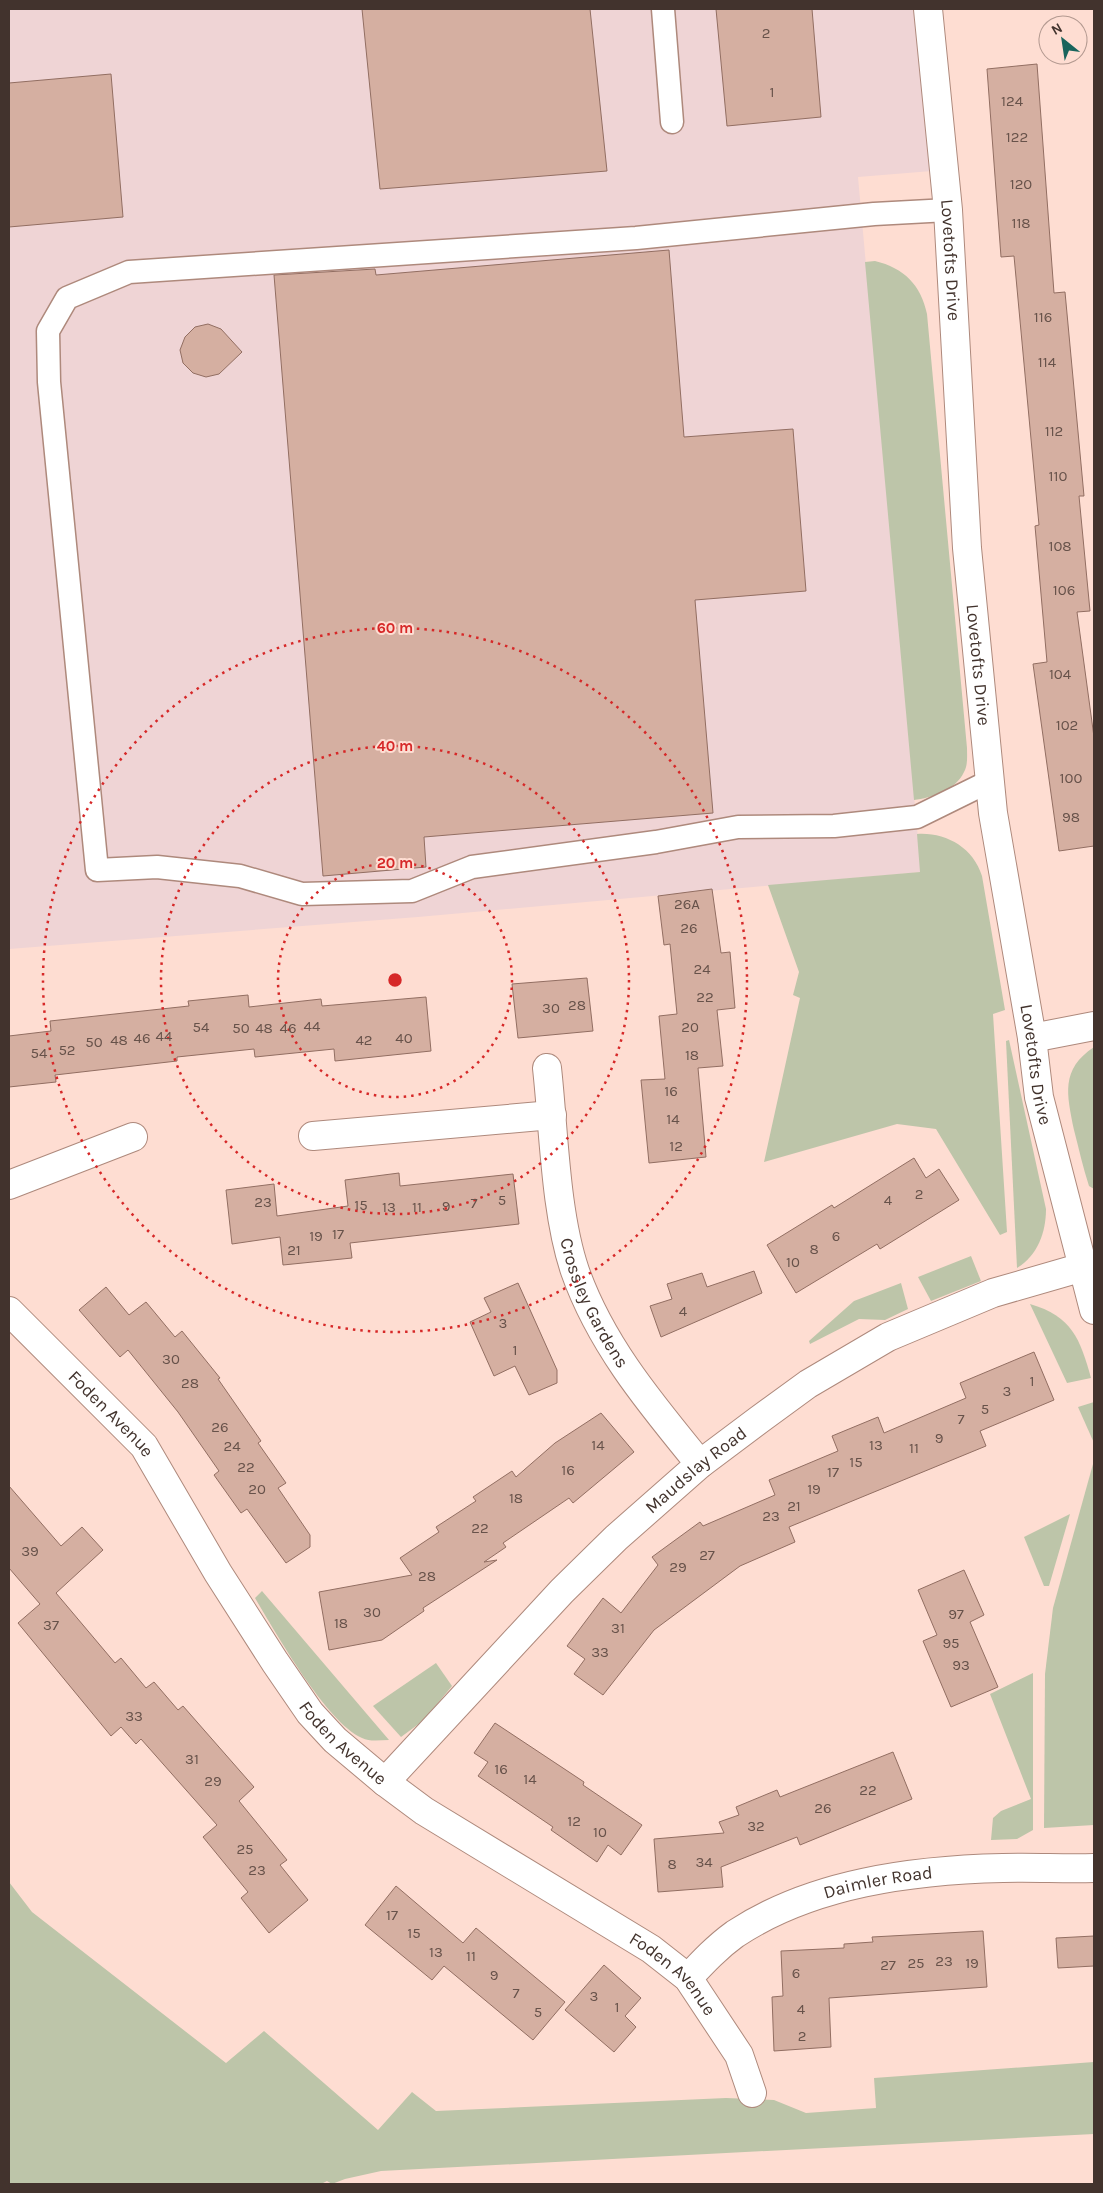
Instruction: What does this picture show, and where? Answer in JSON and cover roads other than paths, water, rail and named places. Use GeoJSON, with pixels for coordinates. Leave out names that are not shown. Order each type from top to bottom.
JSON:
{"type":"FeatureCollection","features":[{"type":"Feature","properties":{"kind":"street","name":"Lovetofts Drive"},"geometry":{"type":"LineString","coordinates":[[928,9],[948,210],[967,548],[993,814],[1032,1038],[1039,1097],[1094,1310]]}},
{"type":"Feature","properties":{"kind":"street"},"geometry":{"type":"LineString","coordinates":[[1032,1038],[1094,1026]]}},
{"type":"Feature","properties":{"kind":"street","name":"Crossley Gardens"},"geometry":{"type":"LineString","coordinates":[[547,1068],[565,1229],[575,1269],[607,1340],[627,1371],[700,1464]]}},
{"type":"Feature","properties":{"kind":"street"},"geometry":{"type":"LineString","coordinates":[[313,1136],[552,1115]]}},
{"type":"Feature","properties":{"kind":"street"},"geometry":{"type":"LineString","coordinates":[[9,1185],[133,1138]]}},
{"type":"Feature","properties":{"kind":"street","name":"Maudslay Road"},"geometry":{"type":"LineString","coordinates":[[385,1782],[562,1590],[616,1538],[700,1464],[808,1384],[888,1337],[993,1292],[1083,1267]]}},
{"type":"Feature","properties":{"kind":"street","name":"Foden Avenue"},"geometry":{"type":"LineString","coordinates":[[9,1311],[144,1446],[218,1573],[310,1713],[335,1740],[385,1782],[424,1811],[651,1949],[688,1978],[739,2055],[752,2093]]}},
{"type":"Feature","properties":{"kind":"street","name":"Daimler Road"},"geometry":{"type":"LineString","coordinates":[[688,1978],[711,1954],[754,1923],[790,1905],[836,1890],[890,1877],[968,1870],[1094,1868]]}},
{"type":"Feature","properties":{"kind":"lane"},"geometry":{"type":"LineString","coordinates":[[663,9],[672,122]]}},
{"type":"Feature","properties":{"kind":"lane"},"geometry":{"type":"LineString","coordinates":[[948,210],[874,214],[636,238],[129,272],[67,298],[48,332],[48,382],[98,870],[157,867],[240,876],[302,894],[412,891],[472,867],[656,842],[738,827],[834,826],[916,818],[990,781]]}}]}
